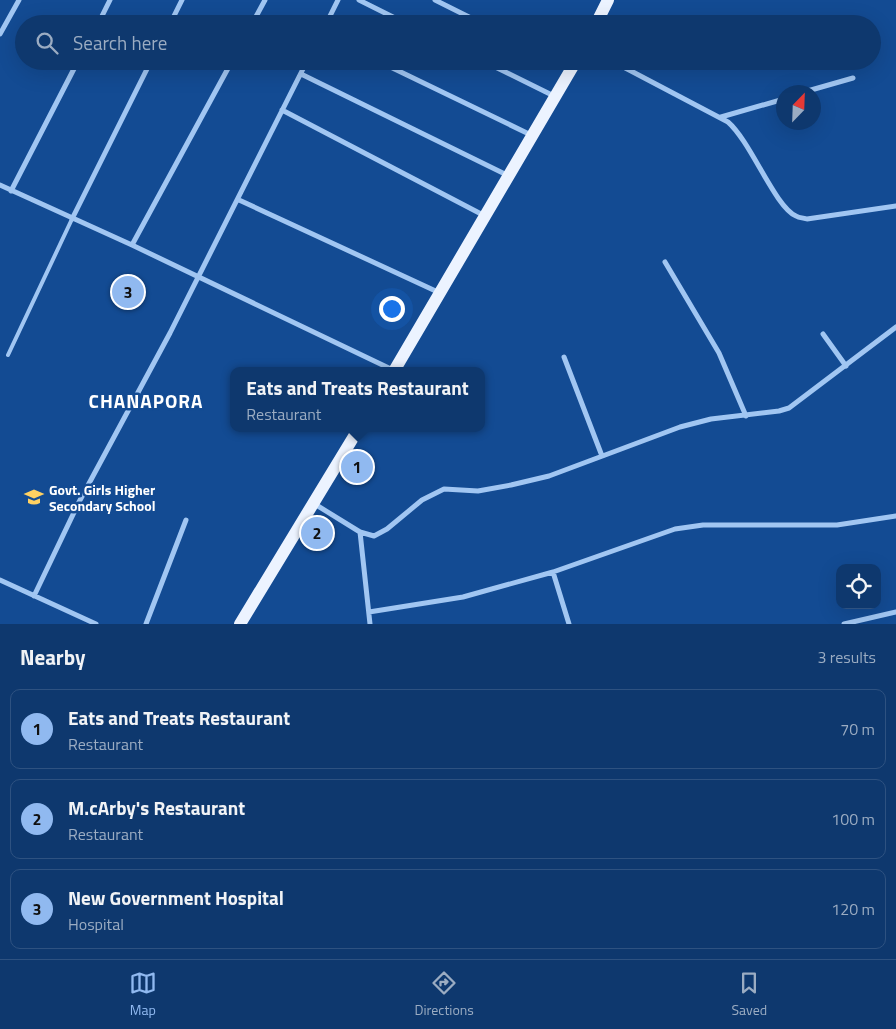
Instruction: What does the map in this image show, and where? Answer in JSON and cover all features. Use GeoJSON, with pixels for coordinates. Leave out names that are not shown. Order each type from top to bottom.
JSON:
{"type":"FeatureCollection","features":[{"type":"Feature","properties":{"kind":"main road"},"geometry":{"type":"LineString","coordinates":[[600,15],[608,0]]}},
{"type":"Feature","properties":{"kind":"main road"},"geometry":{"type":"LineString","coordinates":[[396,367],[571,70]]}},
{"type":"Feature","properties":{"kind":"main road"},"geometry":{"type":"LineString","coordinates":[[240,624],[356,432]]}},
{"type":"Feature","properties":{"kind":"street"},"geometry":{"type":"LineString","coordinates":[[102,15],[110,0]]}},
{"type":"Feature","properties":{"kind":"street"},"geometry":{"type":"LineString","coordinates":[[174,15],[182,0]]}},
{"type":"Feature","properties":{"kind":"street"},"geometry":{"type":"LineString","coordinates":[[257,15],[265,0]]}},
{"type":"Feature","properties":{"kind":"street"},"geometry":{"type":"LineString","coordinates":[[330,15],[338,0]]}},
{"type":"Feature","properties":{"kind":"street"},"geometry":{"type":"LineString","coordinates":[[358,0],[389,15]]}},
{"type":"Feature","properties":{"kind":"street"},"geometry":{"type":"LineString","coordinates":[[435,0],[465,15]]}},
{"type":"Feature","properties":{"kind":"street"},"geometry":{"type":"LineString","coordinates":[[0,34],[17,1]]}},
{"type":"Feature","properties":{"kind":"street"},"geometry":{"type":"LineString","coordinates":[[11,191],[73,70]]}},
{"type":"Feature","properties":{"kind":"street"},"geometry":{"type":"LineString","coordinates":[[72,219],[146,70]]}},
{"type":"Feature","properties":{"kind":"street"},"geometry":{"type":"LineString","coordinates":[[132,245],[227,70]]}},
{"type":"Feature","properties":{"kind":"street"},"geometry":{"type":"LineString","coordinates":[[34,596],[79,502],[239,200],[303,70]]}},
{"type":"Feature","properties":{"kind":"street"},"geometry":{"type":"LineString","coordinates":[[397,70],[533,136]]}},
{"type":"Feature","properties":{"kind":"street"},"geometry":{"type":"LineString","coordinates":[[501,70],[556,97]]}},
{"type":"Feature","properties":{"kind":"street"},"geometry":{"type":"LineString","coordinates":[[629,70],[720,117],[739,131],[781,202],[796,216],[807,219],[896,206]]}},
{"type":"Feature","properties":{"kind":"street"},"geometry":{"type":"LineString","coordinates":[[301,74],[509,176]]}},
{"type":"Feature","properties":{"kind":"street"},"geometry":{"type":"LineString","coordinates":[[821,87],[853,78]]}},
{"type":"Feature","properties":{"kind":"street"},"geometry":{"type":"LineString","coordinates":[[720,117],[776,101]]}},
{"type":"Feature","properties":{"kind":"street"},"geometry":{"type":"LineString","coordinates":[[282,110],[485,216]]}},
{"type":"Feature","properties":{"kind":"street"},"geometry":{"type":"LineString","coordinates":[[0,185],[132,245],[386,367]]}},
{"type":"Feature","properties":{"kind":"street"},"geometry":{"type":"LineString","coordinates":[[239,200],[440,293]]}},
{"type":"Feature","properties":{"kind":"street"},"geometry":{"type":"LineString","coordinates":[[665,262],[719,353],[746,416]]}},
{"type":"Feature","properties":{"kind":"street"},"geometry":{"type":"LineString","coordinates":[[313,502],[360,532],[374,536],[422,500],[444,489],[478,491],[549,476],[680,427],[711,419],[746,416],[789,408],[896,327]]}},
{"type":"Feature","properties":{"kind":"street"},"geometry":{"type":"LineString","coordinates":[[823,334],[846,366]]}},
{"type":"Feature","properties":{"kind":"street"},"geometry":{"type":"LineString","coordinates":[[564,357],[602,456]]}},
{"type":"Feature","properties":{"kind":"street"},"geometry":{"type":"LineString","coordinates":[[369,612],[462,597],[553,572],[662,533],[691,526],[837,525],[896,516]]}},
{"type":"Feature","properties":{"kind":"street"},"geometry":{"type":"LineString","coordinates":[[146,624],[186,520]]}},
{"type":"Feature","properties":{"kind":"street"},"geometry":{"type":"LineString","coordinates":[[360,532],[370,624]]}},
{"type":"Feature","properties":{"kind":"street"},"geometry":{"type":"LineString","coordinates":[[553,572],[570,624]]}},
{"type":"Feature","properties":{"kind":"street"},"geometry":{"type":"LineString","coordinates":[[0,580],[96,624]]}},
{"type":"Feature","properties":{"kind":"street"},"geometry":{"type":"LineString","coordinates":[[844,624],[896,612]]}},
{"type":"Feature","properties":{"kind":"lane"},"geometry":{"type":"LineString","coordinates":[[8,355],[72,219]]}},
{"type":"Feature","properties":{"kind":"place","name":"New Government Hospital"},"geometry":{"type":"Point","coordinates":[128,292]}},
{"type":"Feature","properties":{"kind":"place","name":"Eats and Treats Restaurant"},"geometry":{"type":"Point","coordinates":[357,467]}},
{"type":"Feature","properties":{"kind":"place","name":"Govt. Girls Higher Secondary School"},"geometry":{"type":"Point","coordinates":[34,497]}},
{"type":"Feature","properties":{"kind":"place","name":"M.cArby's Restaurant"},"geometry":{"type":"Point","coordinates":[317,533]}},
{"type":"Feature","properties":{"kind":"district","name":"CHANAPORA"},"geometry":{"type":"Point","coordinates":[146,400]}}]}
